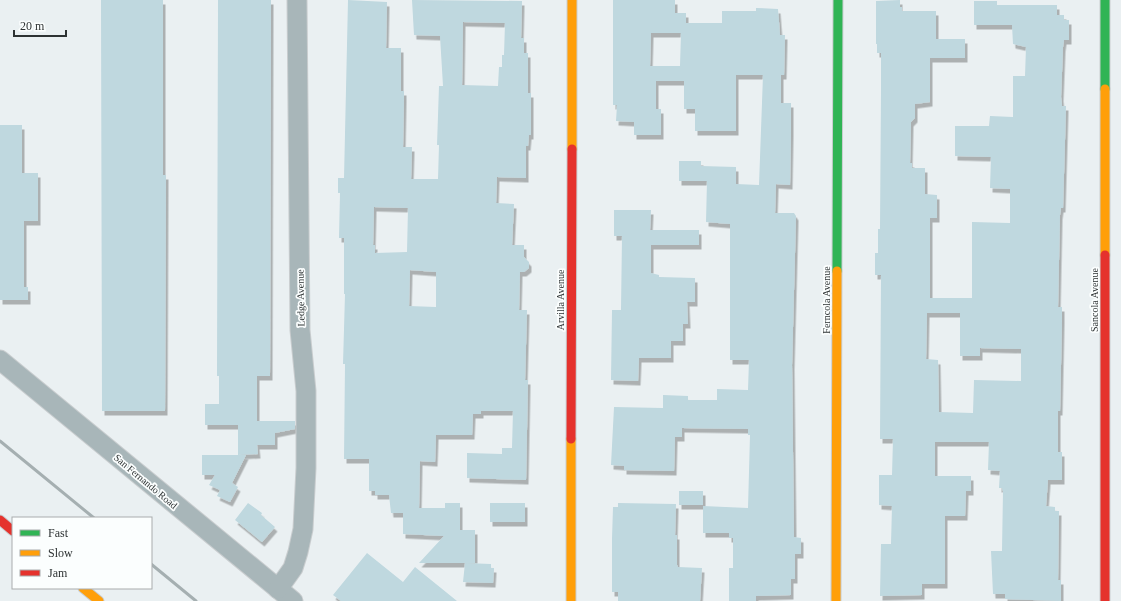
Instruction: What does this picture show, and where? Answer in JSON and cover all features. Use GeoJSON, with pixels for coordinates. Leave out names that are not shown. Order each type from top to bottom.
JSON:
{"type":"FeatureCollection","features":[{"type":"Feature","properties":{"kind":"street","name":"Ledge Avenue"},"geometry":{"type":"LineString","coordinates":[[278,589],[293,568],[298,552],[303,529],[306,468],[306,391],[300,330],[297,0]]}},
{"type":"Feature","properties":{"kind":"street","name":"Arvilla Avenue"},"geometry":{"type":"LineString","coordinates":[[571,601],[572,0]]}},
{"type":"Feature","properties":{"kind":"street","name":"Ferncola Avenue"},"geometry":{"type":"LineString","coordinates":[[836,601],[838,0]]}},
{"type":"Feature","properties":{"kind":"street","name":"Sancola Avenue"},"geometry":{"type":"LineString","coordinates":[[1105,0],[1105,601]]}},
{"type":"Feature","properties":{"kind":"street","name":"San Fernando Road"},"geometry":{"type":"LineString","coordinates":[[0,360],[293,601]]}},
{"type":"Feature","properties":{"kind":"street"},"geometry":{"type":"LineString","coordinates":[[0,520],[12,530]]}},
{"type":"Feature","properties":{"kind":"street"},"geometry":{"type":"LineString","coordinates":[[84,589],[99,601]]}},
{"type":"Feature","properties":{"kind":"building"},"geometry":{"type":"Polygon","coordinates":[[[101,0],[163,0],[163,175],[166,175],[165,411],[102,411],[101,0]]]}},
{"type":"Feature","properties":{"kind":"building"},"geometry":{"type":"Polygon","coordinates":[[[218,0],[271,0],[270,376],[257,376],[257,421],[295,421],[295,429],[275,433],[275,445],[257,445],[258,454],[238,455],[238,425],[205,425],[205,404],[219,404],[219,376],[217,376],[218,0]]]}},
{"type":"Feature","properties":{"kind":"building"},"geometry":{"type":"Polygon","coordinates":[[[348,0],[387,2],[386,48],[401,48],[401,91],[404,91],[403,147],[412,147],[411,179],[438,179],[439,145],[437,145],[439,86],[443,86],[440,36],[414,35],[412,0],[522,1],[521,38],[524,38],[524,53],[528,53],[528,93],[531,93],[531,135],[529,135],[528,146],[526,146],[526,178],[497,177],[496,203],[514,204],[512,245],[524,245],[524,257],[529,262],[529,268],[524,272],[520,272],[519,310],[527,310],[525,380],[528,380],[526,480],[467,478],[467,453],[502,454],[502,448],[512,448],[513,411],[481,411],[481,414],[473,414],[472,435],[436,435],[435,462],[420,461],[419,508],[445,508],[445,503],[460,503],[460,530],[475,530],[475,563],[419,563],[444,536],[403,534],[403,513],[391,513],[389,495],[375,495],[375,491],[369,491],[369,459],[344,459],[344,238],[339,238],[340,193],[338,193],[338,178],[344,178],[348,0]],[[463,22],[462,85],[498,86],[499,67],[502,67],[502,55],[504,55],[505,23],[463,22]],[[374,207],[373,245],[375,245],[375,253],[407,252],[408,208],[374,207]],[[410,270],[409,306],[436,307],[436,272],[410,270]]]}},
{"type":"Feature","properties":{"kind":"building"},"geometry":{"type":"Polygon","coordinates":[[[613,0],[675,0],[675,13],[686,13],[686,23],[722,23],[722,11],[756,11],[756,8],[778,9],[780,35],[785,35],[784,75],[781,75],[781,103],[791,103],[791,132],[790,185],[776,184],[775,213],[794,213],[796,216],[792,365],[794,537],[801,538],[801,554],[795,554],[795,579],[791,579],[791,595],[756,596],[756,601],[729,601],[729,568],[733,568],[733,538],[729,538],[729,533],[703,533],[703,506],[748,508],[750,435],[748,435],[748,429],[682,428],[682,437],[675,437],[674,471],[624,470],[624,466],[611,465],[614,407],[663,408],[663,395],[688,396],[688,400],[717,400],[717,389],[748,390],[749,360],[730,360],[730,224],[706,222],[707,181],[679,181],[679,161],[701,161],[701,166],[736,167],[736,184],[759,185],[763,75],[736,75],[736,131],[695,131],[695,109],[684,109],[684,81],[656,81],[656,109],[661,109],[661,135],[634,135],[634,122],[616,121],[617,105],[613,105],[613,0]],[[651,33],[650,66],[680,66],[681,33],[651,33]]]}},
{"type":"Feature","properties":{"kind":"building"},"geometry":{"type":"Polygon","coordinates":[[[900,0],[900,7],[902,7],[902,11],[936,11],[936,39],[965,39],[965,58],[930,58],[930,102],[915,104],[915,118],[911,122],[910,163],[912,163],[912,168],[925,168],[925,194],[937,195],[937,218],[930,218],[930,298],[972,298],[972,222],[1010,223],[1010,189],[990,188],[991,157],[955,156],[955,126],[989,126],[990,116],[1013,117],[1013,76],[1025,76],[1026,47],[1013,44],[1012,25],[974,25],[974,1],[997,1],[997,5],[1057,5],[1057,15],[1064,15],[1064,20],[1069,20],[1069,40],[1064,40],[1063,47],[1061,97],[1062,106],[1066,106],[1063,208],[1061,208],[1060,215],[1058,307],[1062,307],[1058,452],[1062,452],[1062,480],[1048,480],[1046,506],[1055,507],[1055,511],[1059,511],[1058,580],[1061,580],[1061,601],[1005,599],[1005,594],[993,594],[991,551],[1002,551],[1003,491],[1002,488],[999,488],[1000,471],[988,470],[989,442],[935,442],[935,476],[971,476],[971,491],[966,491],[965,516],[945,516],[945,584],[922,584],[922,595],[880,596],[881,544],[891,544],[892,506],[879,505],[879,475],[892,475],[893,439],[880,439],[881,275],[875,275],[875,253],[878,253],[878,229],[880,229],[881,53],[877,53],[876,44],[876,1],[900,0]],[[927,313],[926,359],[938,360],[939,412],[973,413],[974,380],[1021,381],[1021,349],[980,348],[980,356],[960,356],[960,313],[927,313]]]}},
{"type":"Feature","properties":{"kind":"building"},"geometry":{"type":"Polygon","coordinates":[[[0,125],[22,125],[22,173],[38,173],[38,221],[24,221],[24,287],[28,287],[28,300],[0,300],[0,125]]]}},
{"type":"Feature","properties":{"kind":"building"},"geometry":{"type":"Polygon","coordinates":[[[614,210],[651,210],[650,230],[699,230],[699,245],[651,245],[651,273],[659,275],[659,277],[695,278],[695,302],[687,302],[688,324],[683,324],[683,341],[671,341],[671,358],[639,358],[638,381],[611,380],[612,310],[621,310],[622,236],[614,236],[614,210]]]}},
{"type":"Feature","properties":{"kind":"building"},"geometry":{"type":"Polygon","coordinates":[[[202,455],[246,455],[232,483],[238,487],[230,502],[217,496],[220,490],[209,485],[215,475],[202,475],[202,455]]]}},
{"type":"Feature","properties":{"kind":"building"},"geometry":{"type":"Polygon","coordinates":[[[679,491],[703,491],[703,505],[679,505],[679,491]]]}},
{"type":"Feature","properties":{"kind":"building"},"geometry":{"type":"Polygon","coordinates":[[[248,503],[262,513],[261,515],[275,527],[262,542],[235,520],[248,503]]]}},
{"type":"Feature","properties":{"kind":"building"},"geometry":{"type":"Polygon","coordinates":[[[490,503],[525,503],[525,522],[490,522],[490,503]]]}},
{"type":"Feature","properties":{"kind":"building"},"geometry":{"type":"Polygon","coordinates":[[[618,503],[676,504],[675,535],[677,535],[677,565],[678,567],[702,568],[700,601],[618,601],[618,592],[612,592],[612,539],[613,507],[618,507],[618,503]]]}},
{"type":"Feature","properties":{"kind":"building"},"geometry":{"type":"Polygon","coordinates":[[[367,553],[403,582],[415,567],[457,601],[341,601],[333,595],[367,553]]]}},
{"type":"Feature","properties":{"kind":"building"},"geometry":{"type":"Polygon","coordinates":[[[465,563],[491,564],[491,568],[494,568],[493,583],[463,582],[465,563]]]}},
{"type":"Feature","properties":{"kind":"railway"},"geometry":{"type":"LineString","coordinates":[[0,441],[93,517]]}},
{"type":"Feature","properties":{"kind":"railway"},"geometry":{"type":"LineString","coordinates":[[152,565],[196,601]]}},
{"type":"Feature","properties":{"kind":"traffic: fast"},"geometry":{"type":"LineString","coordinates":[[837,271],[838,0]]}},
{"type":"Feature","properties":{"kind":"traffic: fast"},"geometry":{"type":"LineString","coordinates":[[1105,0],[1105,89]]}},
{"type":"Feature","properties":{"kind":"traffic: slow"},"geometry":{"type":"LineString","coordinates":[[572,0],[572,149]]}},
{"type":"Feature","properties":{"kind":"traffic: slow"},"geometry":{"type":"LineString","coordinates":[[1105,89],[1105,255]]}},
{"type":"Feature","properties":{"kind":"traffic: slow"},"geometry":{"type":"LineString","coordinates":[[836,601],[837,271]]}},
{"type":"Feature","properties":{"kind":"traffic: slow"},"geometry":{"type":"LineString","coordinates":[[571,439],[571,601]]}},
{"type":"Feature","properties":{"kind":"traffic: slow"},"geometry":{"type":"LineString","coordinates":[[84,589],[99,601]]}},
{"type":"Feature","properties":{"kind":"traffic: jam"},"geometry":{"type":"LineString","coordinates":[[571,439],[572,149]]}},
{"type":"Feature","properties":{"kind":"traffic: jam"},"geometry":{"type":"LineString","coordinates":[[1105,255],[1105,601]]}},
{"type":"Feature","properties":{"kind":"traffic: jam"},"geometry":{"type":"LineString","coordinates":[[0,520],[12,530]]}}]}
